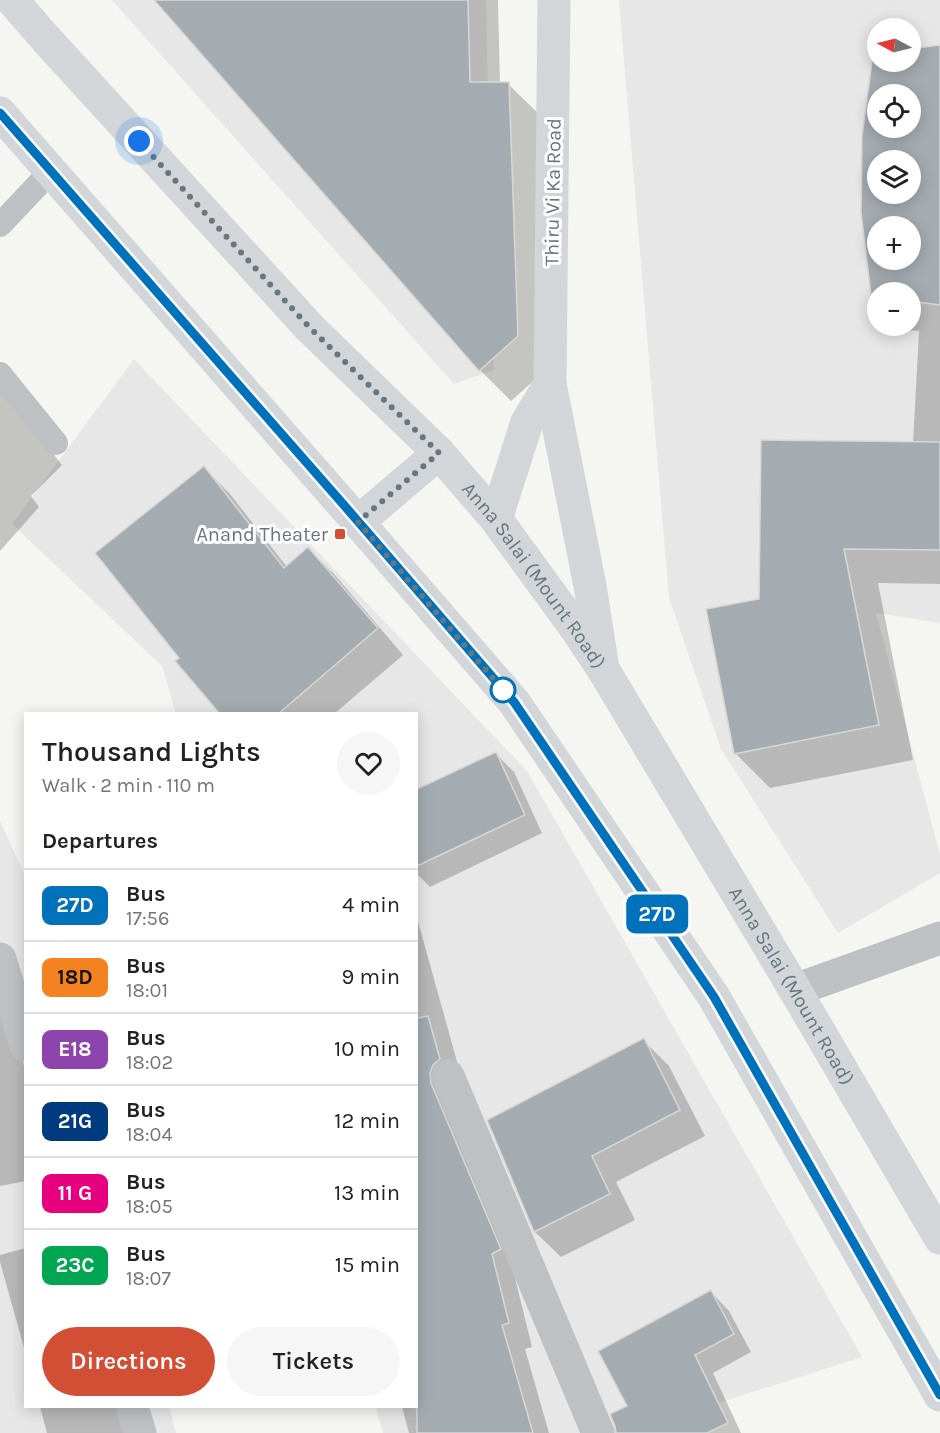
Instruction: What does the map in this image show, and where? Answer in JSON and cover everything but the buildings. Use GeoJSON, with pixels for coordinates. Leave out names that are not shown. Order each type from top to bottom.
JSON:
{"type":"FeatureCollection","features":[{"type":"Feature","properties":{"kind":"main road","name":"Anna Salai (Mount Road)"},"geometry":{"type":"LineString","coordinates":[[12,0],[310,328],[439,453],[496,519],[603,669],[940,1238]]}},
{"type":"Feature","properties":{"kind":"main road","name":"Thiru Vi Ka Road"},"geometry":{"type":"LineString","coordinates":[[555,0],[550,384],[590,586],[603,669]]}},
{"type":"Feature","properties":{"kind":"main road"},"geometry":{"type":"LineString","coordinates":[[4,128],[51,171],[514,702],[714,997],[940,1395]]}},
{"type":"Feature","properties":{"kind":"main road"},"geometry":{"type":"LineString","coordinates":[[496,519],[527,422],[550,384]]}},
{"type":"Feature","properties":{"kind":"main road"},"geometry":{"type":"LineString","coordinates":[[358,522],[439,453]]}},
{"type":"Feature","properties":{"kind":"street"},"geometry":{"type":"LineString","coordinates":[[795,990],[940,938]]}},
{"type":"Feature","properties":{"kind":"street"},"geometry":{"type":"LineString","coordinates":[[0,959],[24,1038]]}},
{"type":"Feature","properties":{"kind":"street"},"geometry":{"type":"LineString","coordinates":[[448,1076],[598,1433]]}},
{"type":"Feature","properties":{"kind":"street"},"geometry":{"type":"LineString","coordinates":[[132,1408],[140,1433]]}},
{"type":"Feature","properties":{"kind":"lane"},"geometry":{"type":"LineString","coordinates":[[0,225],[51,171]]}},
{"type":"Feature","properties":{"kind":"lane"},"geometry":{"type":"LineString","coordinates":[[0,374],[56,443]]}},
{"type":"Feature","properties":{"kind":"shaded area"},"geometry":{"type":"Polygon","coordinates":[[[112,0],[486,0],[494,370],[454,384],[112,0]]]}},
{"type":"Feature","properties":{"kind":"shaded area"},"geometry":{"type":"Polygon","coordinates":[[[619,0],[940,0],[940,623],[876,613],[940,855],[940,873],[838,933],[721,749],[669,598],[619,0]]]}},
{"type":"Feature","properties":{"kind":"shaded area"},"geometry":{"type":"Polygon","coordinates":[[[134,359],[527,771],[862,1357],[624,1433],[383,1433],[376,1408],[418,1408],[418,712],[175,712],[162,666],[12,524],[134,359]]]}},
{"type":"Feature","properties":{"kind":"shaded area"},"geometry":{"type":"Polygon","coordinates":[[[0,821],[24,874],[24,1408],[169,1408],[176,1433],[0,1433],[0,821]]]}},
{"type":"Feature","properties":{"kind":"bus line","name":"27D"},"geometry":{"type":"LineString","coordinates":[[0,113],[514,702],[714,997],[940,1395]]}},
{"type":"Feature","properties":{"kind":"place","name":"Anand Theater"},"geometry":{"type":"Point","coordinates":[340,534]}},
{"type":"Feature","properties":{"kind":"route"},"geometry":{"type":"LineString","coordinates":[[139,141],[310,328],[439,453],[358,522],[503,690]]}}]}
